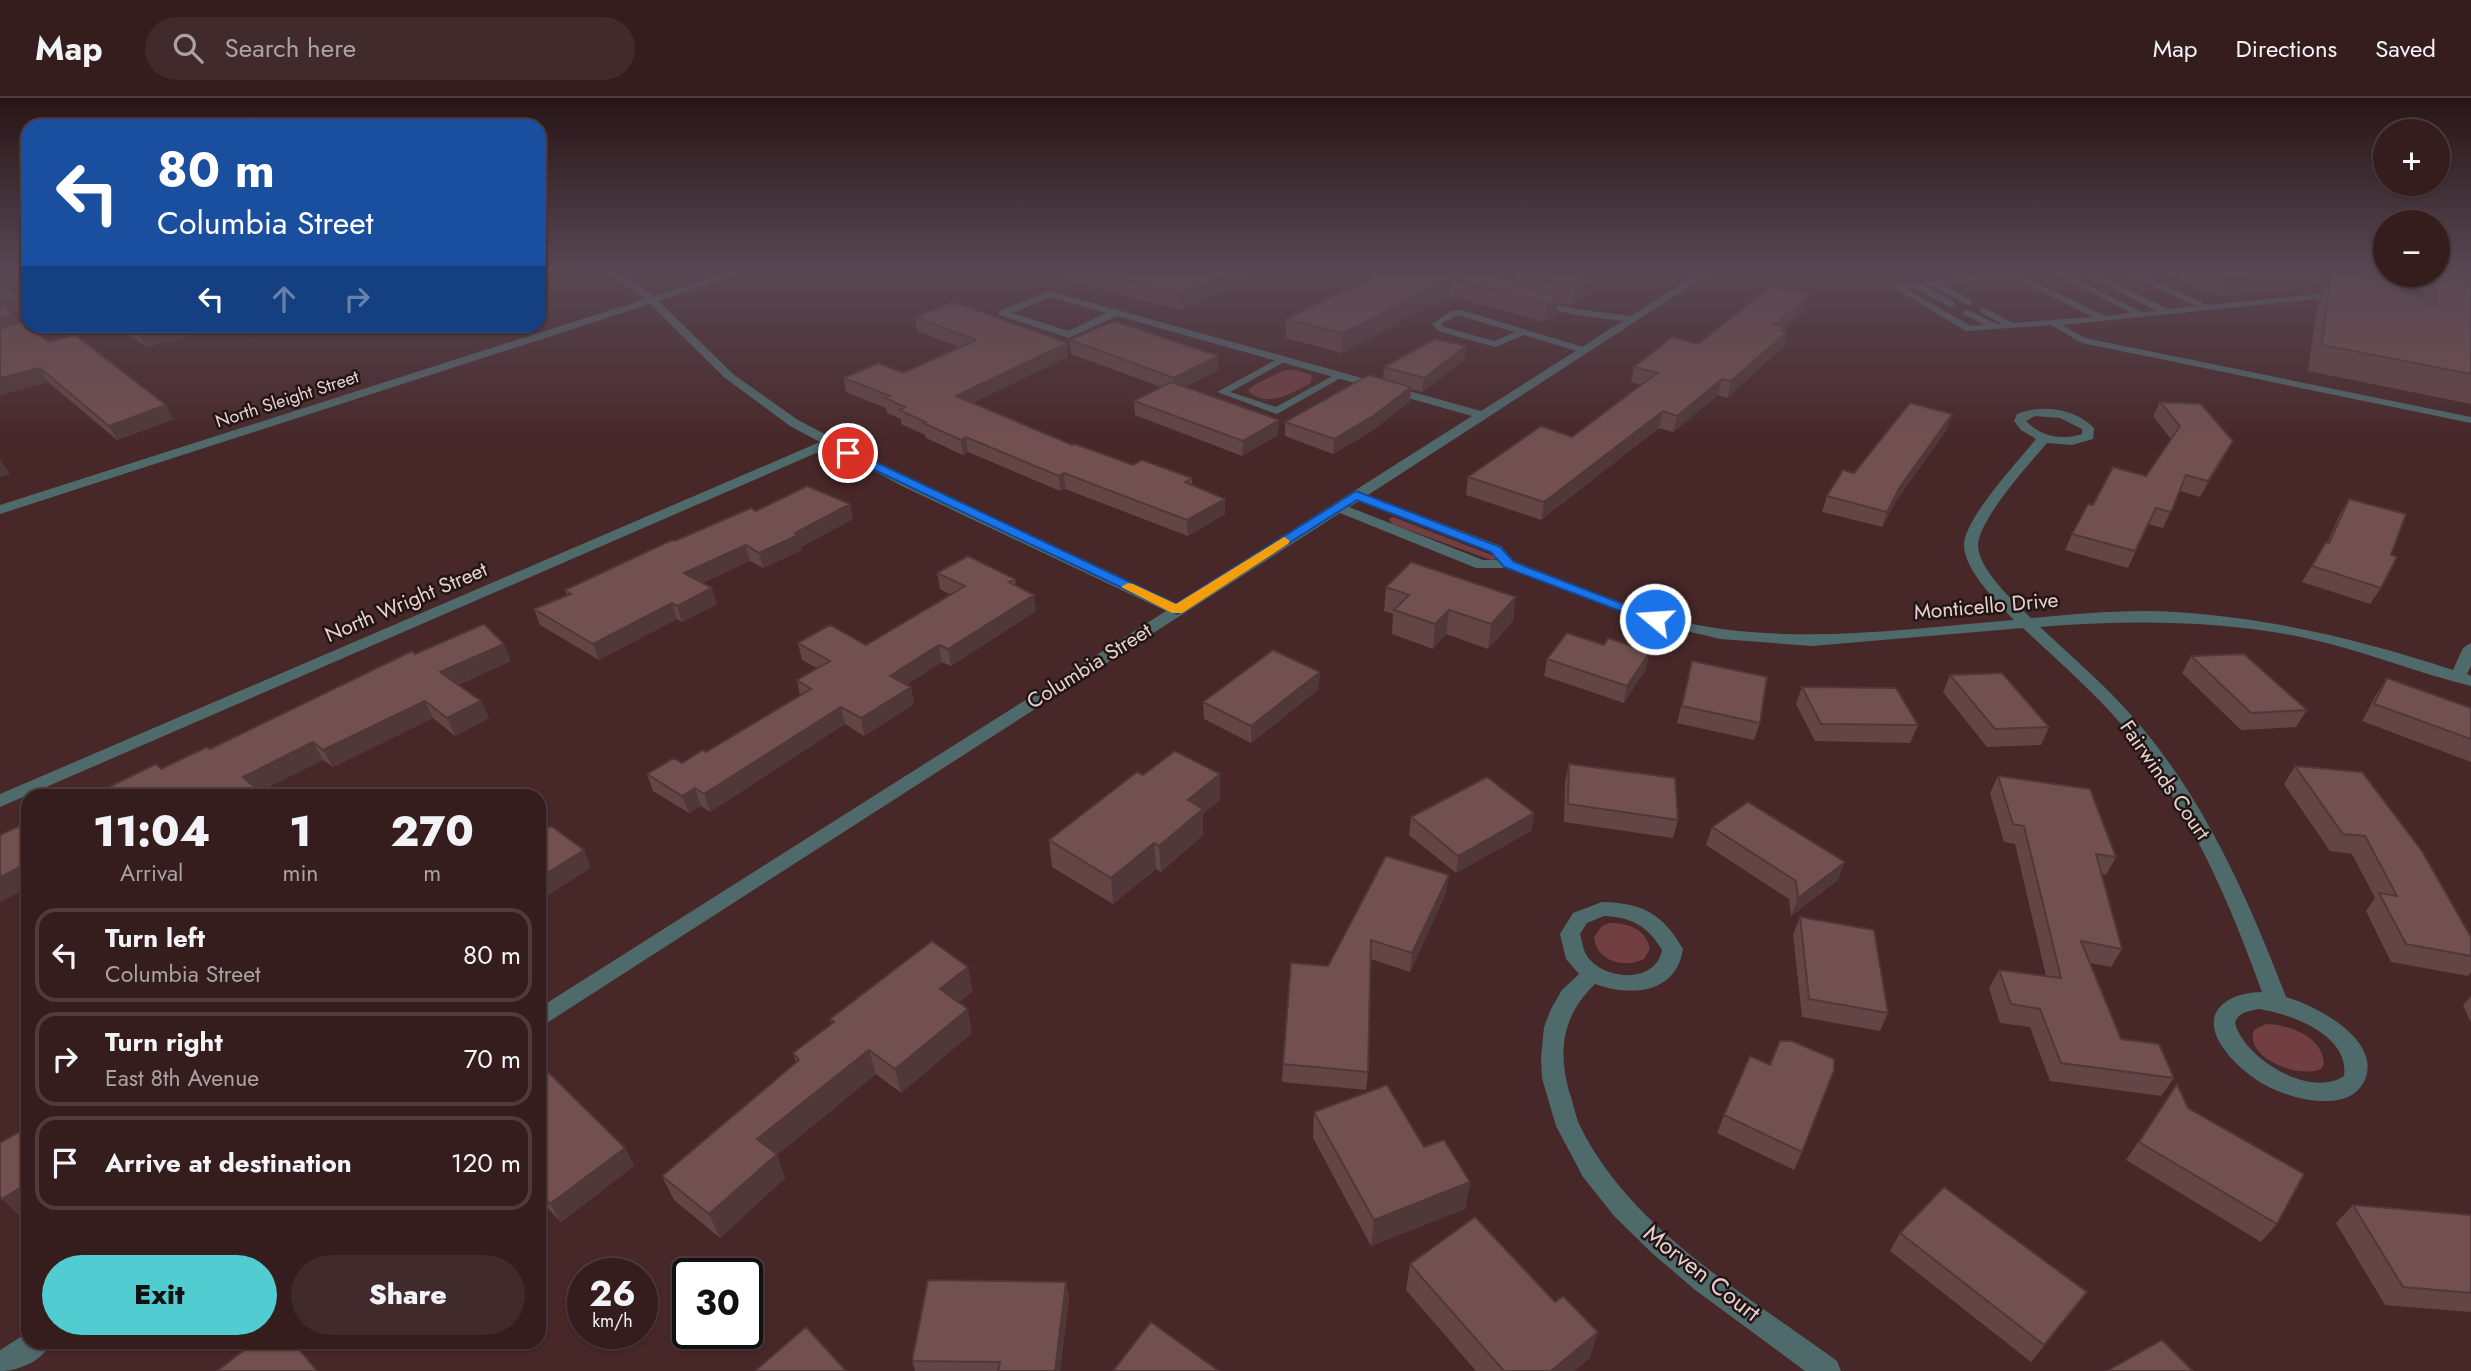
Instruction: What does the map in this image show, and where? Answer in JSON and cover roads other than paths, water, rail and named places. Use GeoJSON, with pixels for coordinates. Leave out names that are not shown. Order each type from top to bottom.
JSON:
{"type":"FeatureCollection","features":[{"type":"Feature","properties":{"kind":"street","name":"North Sleight Street"},"geometry":{"type":"LineString","coordinates":[[0,510],[561,329]]}},
{"type":"Feature","properties":{"kind":"street"},"geometry":{"type":"LineString","coordinates":[[682,329],[729,376],[794,423],[828,443],[1177,610]]}},
{"type":"Feature","properties":{"kind":"street"},"geometry":{"type":"LineString","coordinates":[[1052,329],[1069,335],[1081,329]]}},
{"type":"Feature","properties":{"kind":"street"},"geometry":{"type":"LineString","coordinates":[[1176,329],[1482,415]]}},
{"type":"Feature","properties":{"kind":"street","name":"Columbia Street"},"geometry":{"type":"LineString","coordinates":[[546,1014],[1615,329]]}},
{"type":"Feature","properties":{"kind":"street"},"geometry":{"type":"LineString","coordinates":[[0,339],[24,333]]}},
{"type":"Feature","properties":{"kind":"street"},"geometry":{"type":"LineString","coordinates":[[2033,412],[2053,413],[2082,423],[2090,432],[2089,436],[2077,441],[2045,437],[2021,425],[2021,417],[2033,412]]}},
{"type":"Feature","properties":{"kind":"street","name":"Fairwinds Court"},"geometry":{"type":"LineString","coordinates":[[2045,437],[1973,534],[1973,555],[1986,579],[2098,689],[2184,799],[2240,903],[2277,1002]]}},
{"type":"Feature","properties":{"kind":"street","name":"North Wright Street"},"geometry":{"type":"LineString","coordinates":[[28,789],[828,443]]}},
{"type":"Feature","properties":{"kind":"street","name":"Monticello Drive"},"geometry":{"type":"LineString","coordinates":[[1356,495],[1496,549],[1509,564]]}},
{"type":"Feature","properties":{"kind":"street","name":"Monticello Drive"},"geometry":{"type":"LineString","coordinates":[[1337,507],[1481,565],[1509,564],[1655,619],[1746,638],[1782,641],[1848,640],[2129,616],[2212,619],[2300,632],[2464,679]]}},
{"type":"Feature","properties":{"kind":"street"},"geometry":{"type":"LineString","coordinates":[[2464,679],[2471,648]]}},
{"type":"Feature","properties":{"kind":"street","name":"North Wright Street"},"geometry":{"type":"LineString","coordinates":[[0,801],[21,792]]}},
{"type":"Feature","properties":{"kind":"street"},"geometry":{"type":"LineString","coordinates":[[1615,909],[1642,916],[1663,932],[1670,942],[1672,962],[1659,978],[1634,984],[1620,984],[1593,973],[1574,954],[1570,944],[1574,925],[1590,912],[1615,909]]}},
{"type":"Feature","properties":{"kind":"street","name":"Morven Court"},"geometry":{"type":"LineString","coordinates":[[1593,973],[1566,1002],[1553,1036],[1552,1059],[1558,1102],[1587,1160],[1625,1211],[1665,1250],[1828,1371]]}},
{"type":"Feature","properties":{"kind":"street"},"geometry":{"type":"LineString","coordinates":[[2243,1001],[2277,1002],[2316,1018],[2347,1044],[2356,1058],[2358,1070],[2355,1082],[2346,1089],[2331,1092],[2293,1087],[2272,1078],[2238,1052],[2228,1039],[2223,1026],[2225,1014],[2231,1006],[2243,1001]]}},
{"type":"Feature","properties":{"kind":"street"},"geometry":{"type":"LineString","coordinates":[[0,1366],[26,1349]]}},
{"type":"Feature","properties":{"kind":"lane"},"geometry":{"type":"LineString","coordinates":[[1442,329],[1495,344],[1523,332]]}},
{"type":"Feature","properties":{"kind":"lane"},"geometry":{"type":"LineString","coordinates":[[1515,329],[1583,350]]}},
{"type":"Feature","properties":{"kind":"lane"},"geometry":{"type":"LineString","coordinates":[[2063,329],[2082,340],[2471,420]]}},
{"type":"Feature","properties":{"kind":"lane"},"geometry":{"type":"LineString","coordinates":[[1283,359],[1222,392],[1277,411],[1340,375]]}}]}
